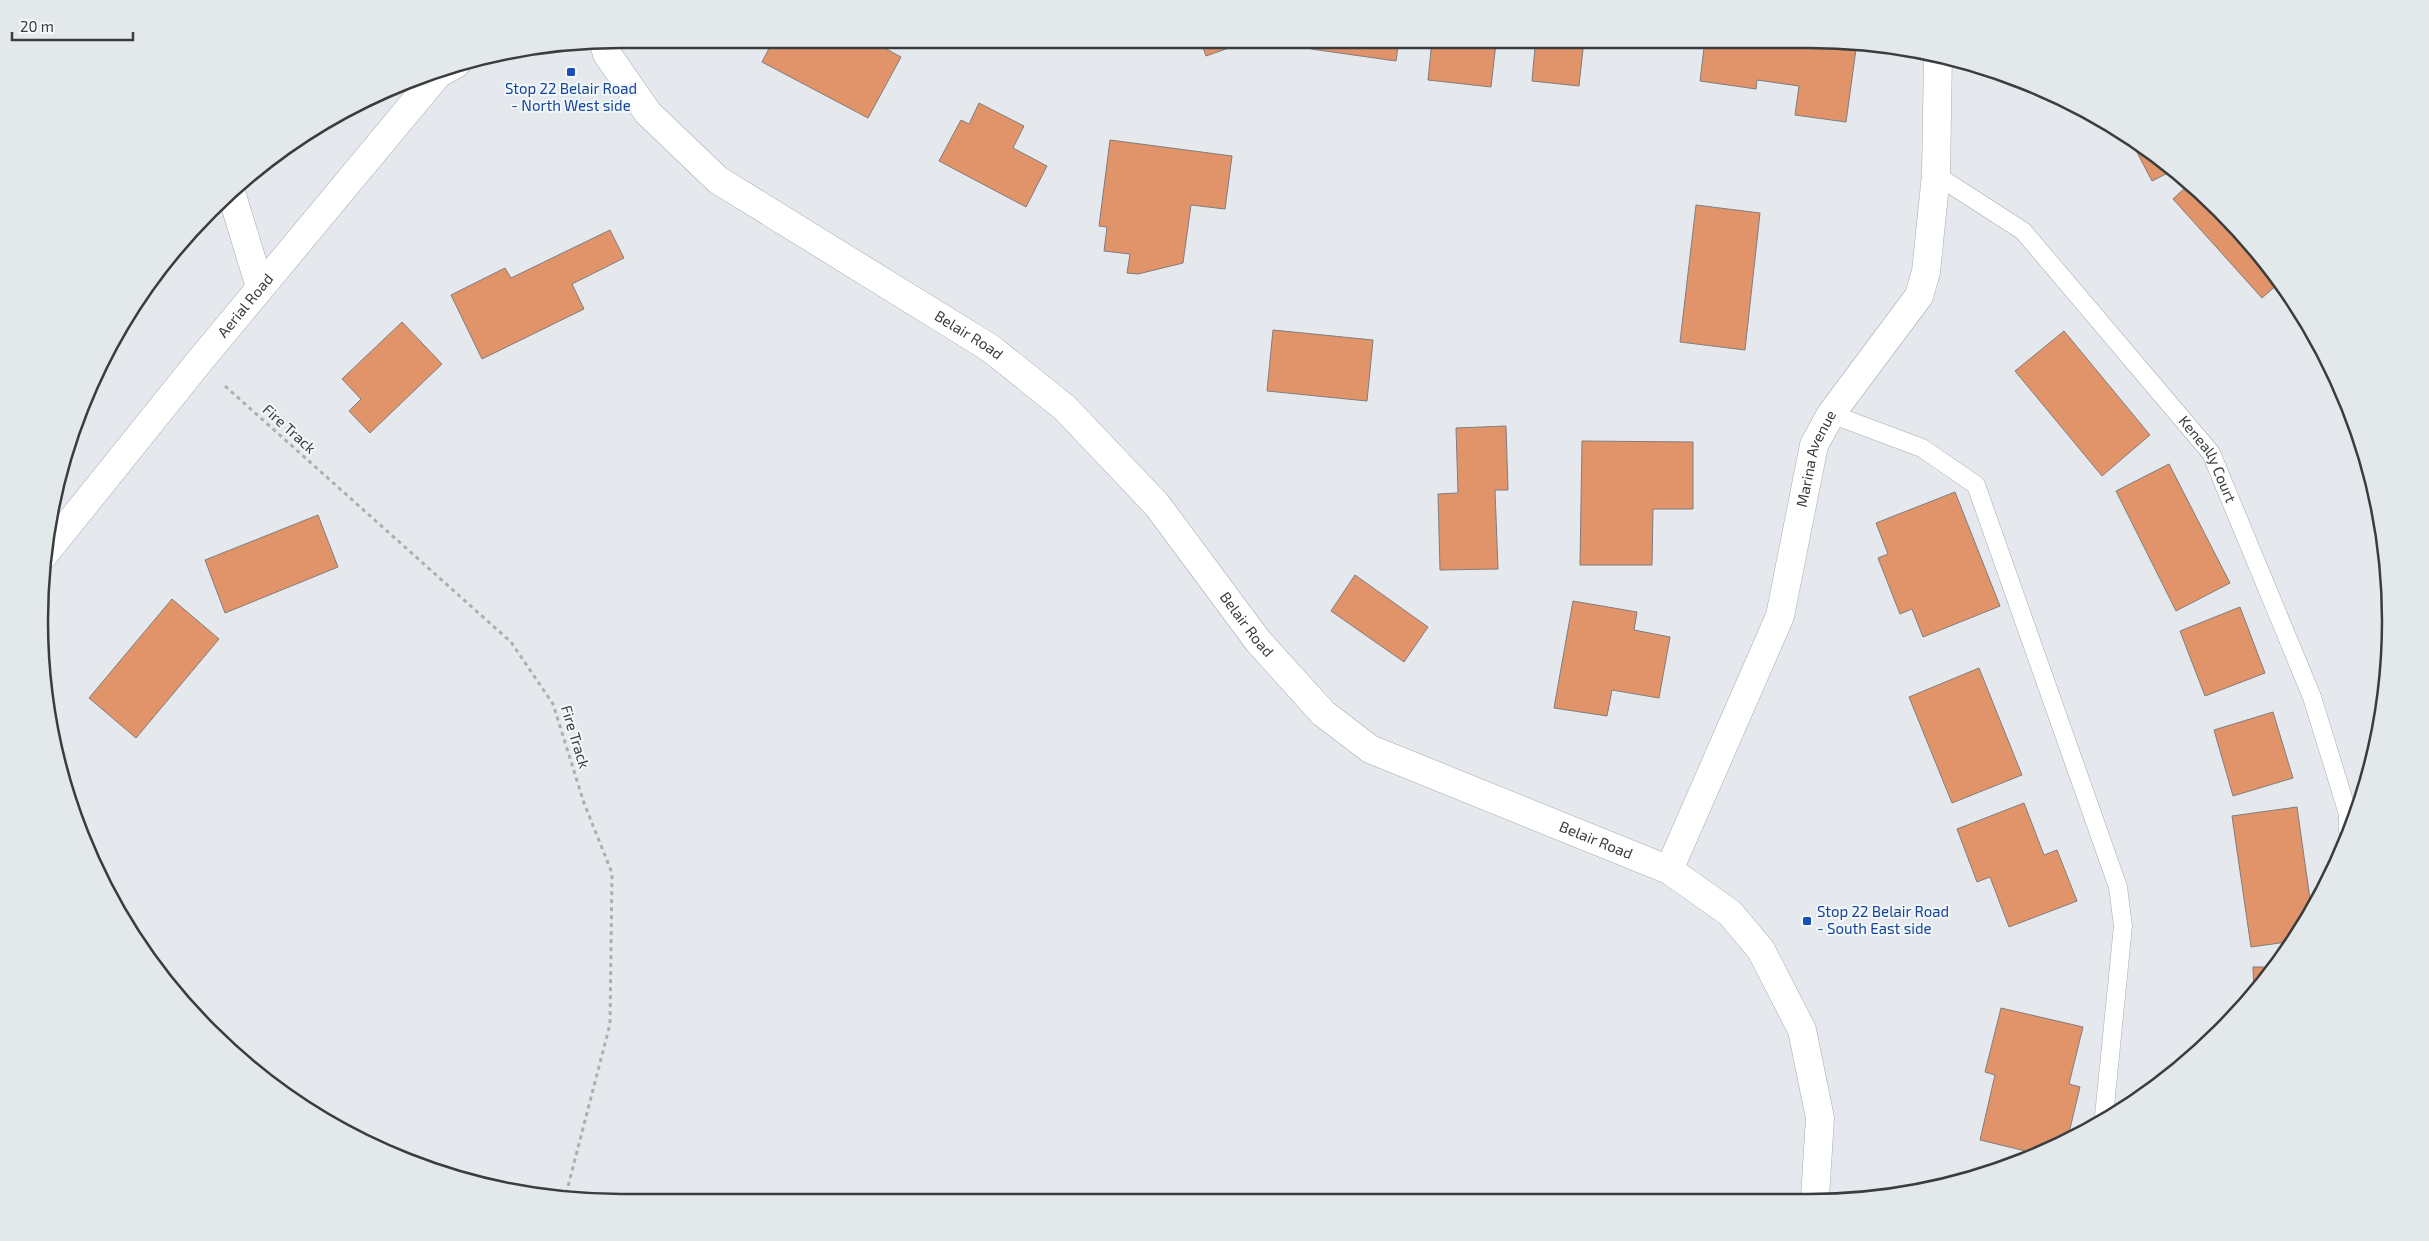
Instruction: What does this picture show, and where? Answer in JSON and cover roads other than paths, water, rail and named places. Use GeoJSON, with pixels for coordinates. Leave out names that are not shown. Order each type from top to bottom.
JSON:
{"type":"FeatureCollection","features":[{"type":"Feature","properties":{"kind":"main road","name":"Belair Road"},"geometry":{"type":"LineString","coordinates":[[605,48],[607,54],[648,114],[718,180],[990,348],[1065,408],[1157,505],[1258,641],[1323,713],[1370,749],[1669,870],[1730,913],[1761,950],[1802,1030],[1820,1118],[1815,1194]]}},
{"type":"Feature","properties":{"kind":"main road","name":"Marina Avenue"},"geometry":{"type":"LineString","coordinates":[[1669,870],[1780,616],[1814,445],[1831,414],[1919,296],[1926,272],[1936,175],[1938,63]]}},
{"type":"Feature","properties":{"kind":"main road","name":"Aerial Road"},"geometry":{"type":"LineString","coordinates":[[52,546],[260,287],[434,79]]}},
{"type":"Feature","properties":{"kind":"main road"},"geometry":{"type":"LineString","coordinates":[[233,199],[260,287]]}},
{"type":"Feature","properties":{"kind":"lane","name":"Keneally Court"},"geometry":{"type":"LineString","coordinates":[[1936,175],[2023,231],[2211,453],[2312,697],[2348,813]]}},
{"type":"Feature","properties":{"kind":"lane"},"geometry":{"type":"LineString","coordinates":[[1831,414],[1922,448],[1976,485],[2118,887],[2123,926],[2104,1111]]}},
{"type":"Feature","properties":{"kind":"place","name":"Stop 22 Belair Road - North West side"},"geometry":{"type":"Point","coordinates":[571,72]}},
{"type":"Feature","properties":{"kind":"place","name":"Stop 22 Belair Road - South East side"},"geometry":{"type":"Point","coordinates":[1807,921]}}]}
